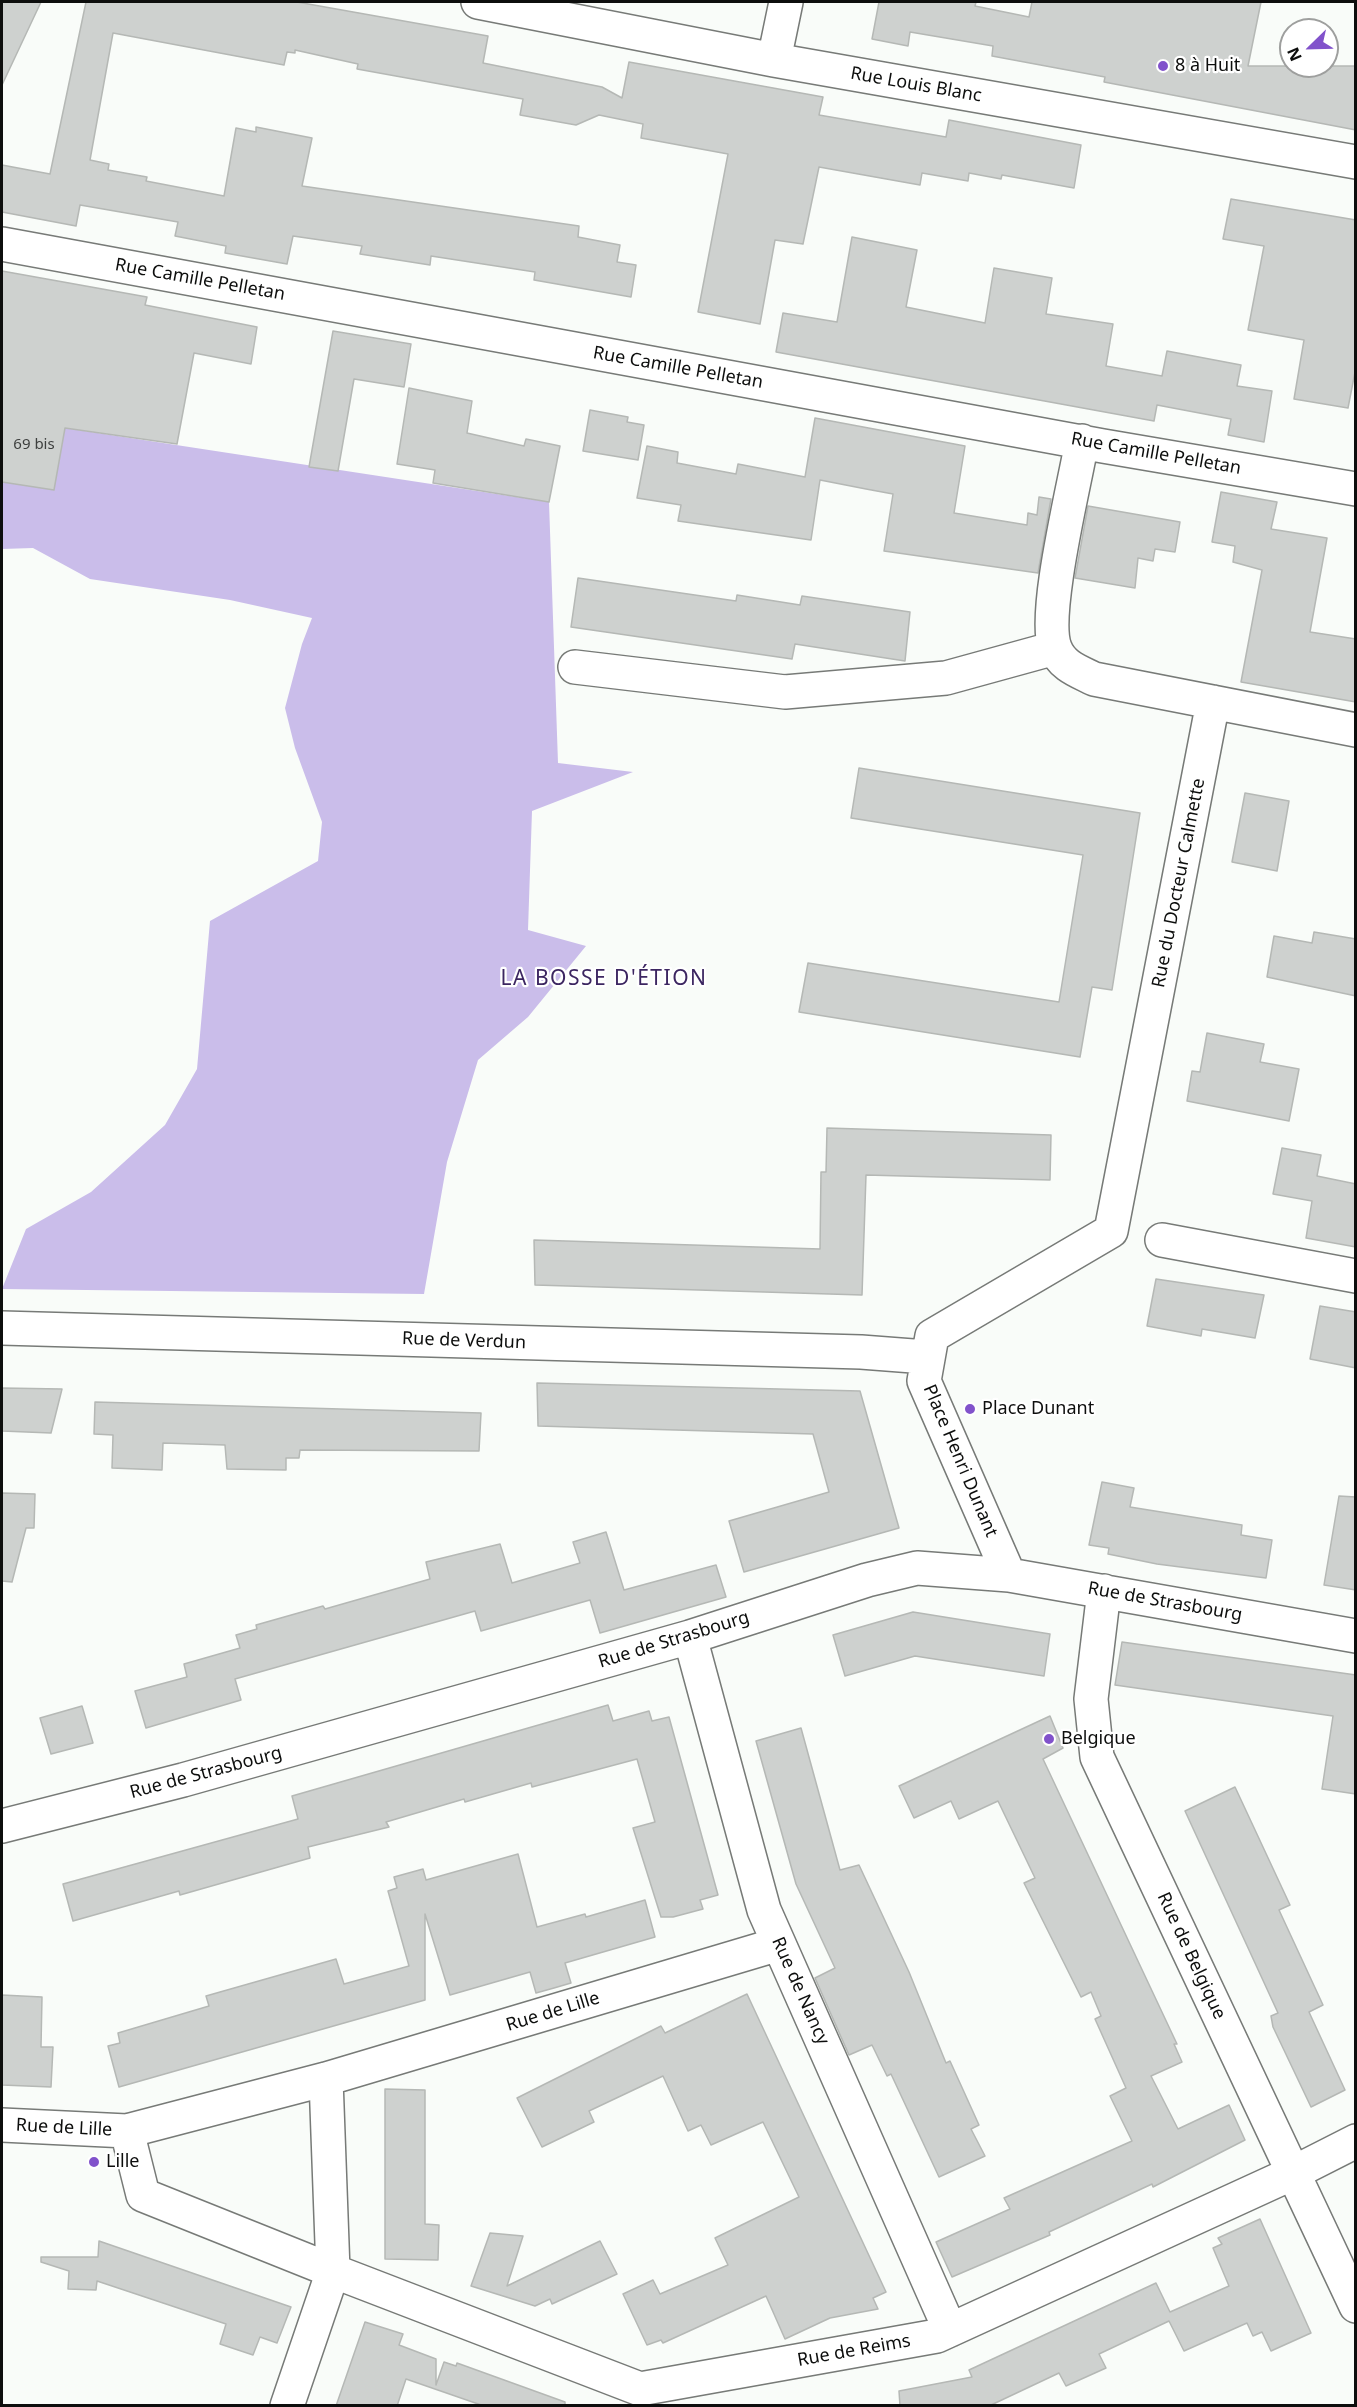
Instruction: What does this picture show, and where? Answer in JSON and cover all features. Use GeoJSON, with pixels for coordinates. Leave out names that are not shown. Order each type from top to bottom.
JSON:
{"type":"FeatureCollection","features":[{"type":"Feature","properties":{"kind":"street","name":"Rue Louis Blanc"},"geometry":{"type":"LineString","coordinates":[[478,2],[774,60],[1356,162]]}},
{"type":"Feature","properties":{"kind":"street"},"geometry":{"type":"LineString","coordinates":[[774,60],[786,2]]}},
{"type":"Feature","properties":{"kind":"street","name":"Rue Camille Pelletan"},"geometry":{"type":"LineString","coordinates":[[2,244],[1356,489]]}},
{"type":"Feature","properties":{"kind":"street"},"geometry":{"type":"LineString","coordinates":[[1082,441],[1054,597],[1052,625],[1055,648],[1068,667],[1094,679],[1356,730]]}},
{"type":"Feature","properties":{"kind":"street"},"geometry":{"type":"LineString","coordinates":[[575,667],[784,692],[946,678],[1055,648]]}},
{"type":"Feature","properties":{"kind":"street","name":"Rue du Docteur Calmette"},"geometry":{"type":"LineString","coordinates":[[1111,1231],[1213,702]]}},
{"type":"Feature","properties":{"kind":"street","name":"Place Henri Dunant"},"geometry":{"type":"LineString","coordinates":[[1009,1575],[924,1381],[926,1357],[932,1336],[1111,1231]]}},
{"type":"Feature","properties":{"kind":"street"},"geometry":{"type":"LineString","coordinates":[[1162,1240],[1356,1276]]}},
{"type":"Feature","properties":{"kind":"street","name":"Rue de Verdun"},"geometry":{"type":"LineString","coordinates":[[2,1328],[861,1352],[926,1357]]}},
{"type":"Feature","properties":{"kind":"street","name":"Rue de Strasbourg"},"geometry":{"type":"LineString","coordinates":[[2,1826],[195,1777],[690,1637],[867,1580],[917,1568],[1009,1575],[1060,1586],[1104,1591],[1356,1636]]}},
{"type":"Feature","properties":{"kind":"street","name":"Rue de Belgique"},"geometry":{"type":"LineString","coordinates":[[1104,1591],[1091,1699],[1097,1757],[1356,2306]]}},
{"type":"Feature","properties":{"kind":"street","name":"Rue de Nancy"},"geometry":{"type":"LineString","coordinates":[[690,1637],[764,1910],[950,2330]]}},
{"type":"Feature","properties":{"kind":"street","name":"Rue de Lille"},"geometry":{"type":"LineString","coordinates":[[2,2125],[127,2131],[326,2079],[779,1944]]}},
{"type":"Feature","properties":{"kind":"street"},"geometry":{"type":"LineString","coordinates":[[287,2406],[333,2271],[326,2079]]}},
{"type":"Feature","properties":{"kind":"street","name":"Rue de Lille"},"geometry":{"type":"LineString","coordinates":[[127,2131],[143,2195],[333,2271]]}},
{"type":"Feature","properties":{"kind":"street","name":"Rue de Reims"},"geometry":{"type":"LineString","coordinates":[[333,2271],[640,2388],[937,2336],[1293,2173],[1356,2141]]}},
{"type":"Feature","properties":{"kind":"shaded area"},"geometry":{"type":"Polygon","coordinates":[[[65,428],[549,502],[558,763],[633,772],[532,811],[528,930],[586,946],[528,1017],[478,1060],[447,1162],[424,1294],[2,1289],[26,1229],[91,1192],[165,1125],[197,1069],[210,921],[318,861],[322,822],[295,748],[285,708],[302,644],[312,618],[230,600],[90,579],[33,548],[2,549],[2,482],[54,489],[65,428]]]}},
{"type":"Feature","properties":{"kind":"building"},"geometry":{"type":"Polygon","coordinates":[[[2,2],[41,2],[2,85],[2,2]]]}},
{"type":"Feature","properties":{"kind":"building"},"geometry":{"type":"Polygon","coordinates":[[[86,2],[297,2],[488,36],[483,63],[602,87],[622,98],[629,62],[823,97],[819,115],[946,137],[949,120],[1081,145],[1074,188],[1002,175],[1001,179],[969,173],[968,181],[922,173],[920,185],[819,167],[803,244],[775,240],[760,324],[698,312],[728,154],[641,138],[643,124],[599,115],[576,125],[520,115],[523,99],[357,69],[358,64],[295,50],[295,53],[287,52],[284,65],[113,33],[90,160],[109,164],[108,170],[147,177],[146,181],[224,196],[236,128],[256,132],[256,127],[312,138],[302,186],[579,226],[578,237],[620,245],[617,262],[636,265],[631,297],[534,280],[535,272],[431,256],[430,265],[360,254],[362,246],[293,236],[287,264],[225,253],[226,246],[175,236],[178,222],[80,205],[76,226],[2,212],[2,165],[50,174],[86,2]]]}},
{"type":"Feature","properties":{"kind":"building"},"geometry":{"type":"Polygon","coordinates":[[[879,2],[976,2],[975,6],[1029,17],[1032,2],[1261,2],[1248,66],[1279,66],[1279,78],[1339,78],[1339,66],[1356,66],[1356,130],[1104,82],[1105,77],[992,56],[993,46],[910,32],[908,46],[872,39],[879,2]]]}},
{"type":"Feature","properties":{"kind":"building"},"geometry":{"type":"Polygon","coordinates":[[[1231,199],[1356,220],[1356,367],[1348,408],[1294,399],[1304,340],[1248,330],[1264,246],[1223,239],[1231,199]]]}},
{"type":"Feature","properties":{"kind":"building"},"geometry":{"type":"Polygon","coordinates":[[[852,237],[917,250],[906,307],[985,323],[994,268],[1052,278],[1046,314],[1113,324],[1106,366],[1162,376],[1167,351],[1241,365],[1237,386],[1272,391],[1264,442],[1228,435],[1231,419],[1157,405],[1154,421],[776,352],[783,313],[837,322],[852,237]]]}},
{"type":"Feature","properties":{"kind":"building"},"geometry":{"type":"Polygon","coordinates":[[[2,271],[147,297],[145,305],[257,327],[251,364],[194,353],[177,444],[65,428],[54,490],[2,482],[2,271]]]}},
{"type":"Feature","properties":{"kind":"building"},"geometry":{"type":"Polygon","coordinates":[[[333,331],[411,344],[404,387],[354,379],[338,471],[309,467],[333,331]]]}},
{"type":"Feature","properties":{"kind":"building"},"geometry":{"type":"Polygon","coordinates":[[[409,388],[472,401],[467,433],[524,446],[526,439],[560,446],[549,502],[433,483],[435,470],[397,464],[409,388]]]}},
{"type":"Feature","properties":{"kind":"building"},"geometry":{"type":"Polygon","coordinates":[[[590,410],[628,417],[627,422],[644,425],[638,460],[583,451],[590,410]]]}},
{"type":"Feature","properties":{"kind":"building"},"geometry":{"type":"Polygon","coordinates":[[[815,418],[965,446],[954,513],[1027,525],[1028,513],[1037,515],[1039,497],[1051,499],[1038,573],[884,551],[893,494],[820,480],[811,540],[678,521],[681,505],[637,498],[647,446],[678,452],[677,463],[736,474],[738,464],[805,477],[815,418]]]}},
{"type":"Feature","properties":{"kind":"building"},"geometry":{"type":"Polygon","coordinates":[[[1221,492],[1277,502],[1271,529],[1327,538],[1310,632],[1356,639],[1356,702],[1241,682],[1262,570],[1233,562],[1235,546],[1212,542],[1221,492]]]}},
{"type":"Feature","properties":{"kind":"building"},"geometry":{"type":"Polygon","coordinates":[[[1088,506],[1180,522],[1175,552],[1155,549],[1153,561],[1138,558],[1135,588],[1075,578],[1088,506]]]}},
{"type":"Feature","properties":{"kind":"building"},"geometry":{"type":"Polygon","coordinates":[[[578,578],[736,601],[737,595],[800,605],[802,596],[910,612],[905,661],[795,644],[792,659],[571,627],[578,578]]]}},
{"type":"Feature","properties":{"kind":"building"},"geometry":{"type":"Polygon","coordinates":[[[859,768],[1140,813],[1112,990],[1092,987],[1080,1057],[799,1012],[808,963],[1059,1002],[1083,855],[851,818],[859,768]]]}},
{"type":"Feature","properties":{"kind":"building"},"geometry":{"type":"Polygon","coordinates":[[[1245,793],[1289,801],[1277,871],[1232,862],[1245,793]]]}},
{"type":"Feature","properties":{"kind":"building"},"geometry":{"type":"Polygon","coordinates":[[[1314,932],[1356,939],[1356,996],[1267,977],[1274,936],[1312,943],[1314,932]]]}},
{"type":"Feature","properties":{"kind":"building"},"geometry":{"type":"Polygon","coordinates":[[[1207,1033],[1264,1044],[1260,1062],[1299,1069],[1289,1121],[1187,1101],[1192,1071],[1200,1072],[1207,1033]]]}},
{"type":"Feature","properties":{"kind":"building"},"geometry":{"type":"Polygon","coordinates":[[[827,1128],[1051,1135],[1050,1180],[866,1175],[862,1295],[535,1285],[534,1240],[820,1249],[821,1172],[826,1172],[827,1128]]]}},
{"type":"Feature","properties":{"kind":"building"},"geometry":{"type":"Polygon","coordinates":[[[1282,1148],[1321,1155],[1317,1176],[1356,1184],[1356,1247],[1306,1238],[1312,1201],[1273,1194],[1282,1148]]]}},
{"type":"Feature","properties":{"kind":"building"},"geometry":{"type":"Polygon","coordinates":[[[1156,1279],[1264,1295],[1255,1338],[1202,1329],[1201,1336],[1147,1326],[1156,1279]]]}},
{"type":"Feature","properties":{"kind":"building"},"geometry":{"type":"Polygon","coordinates":[[[1320,1306],[1356,1312],[1356,1368],[1310,1359],[1320,1306]]]}},
{"type":"Feature","properties":{"kind":"building"},"geometry":{"type":"Polygon","coordinates":[[[537,1383],[860,1391],[899,1528],[744,1572],[729,1521],[829,1492],[813,1434],[538,1426],[537,1383]]]}},
{"type":"Feature","properties":{"kind":"building"},"geometry":{"type":"Polygon","coordinates":[[[2,1388],[62,1389],[51,1433],[2,1431],[2,1388]]]}},
{"type":"Feature","properties":{"kind":"building"},"geometry":{"type":"Polygon","coordinates":[[[95,1402],[481,1413],[479,1451],[300,1450],[299,1458],[286,1458],[286,1470],[227,1469],[225,1445],[163,1443],[162,1470],[112,1468],[113,1435],[94,1434],[95,1402]]]}},
{"type":"Feature","properties":{"kind":"building"},"geometry":{"type":"Polygon","coordinates":[[[1102,1482],[1134,1488],[1130,1507],[1242,1525],[1241,1535],[1272,1540],[1266,1578],[1157,1564],[1108,1554],[1109,1548],[1089,1545],[1102,1482]]]}},
{"type":"Feature","properties":{"kind":"building"},"geometry":{"type":"Polygon","coordinates":[[[2,1493],[35,1494],[34,1528],[26,1528],[12,1582],[2,1581],[2,1493]]]}},
{"type":"Feature","properties":{"kind":"building"},"geometry":{"type":"Polygon","coordinates":[[[1339,1496],[1356,1497],[1356,1590],[1324,1585],[1339,1496]]]}},
{"type":"Feature","properties":{"kind":"building"},"geometry":{"type":"Polygon","coordinates":[[[606,1532],[624,1590],[716,1565],[726,1597],[600,1633],[590,1600],[481,1631],[475,1611],[235,1679],[241,1700],[146,1728],[135,1691],[187,1677],[184,1664],[240,1648],[236,1635],[257,1629],[256,1625],[323,1606],[325,1609],[430,1579],[426,1562],[500,1544],[512,1583],[580,1563],[573,1542],[606,1532]]]}},
{"type":"Feature","properties":{"kind":"building"},"geometry":{"type":"Polygon","coordinates":[[[913,1612],[1050,1634],[1044,1676],[915,1656],[845,1676],[833,1635],[913,1612]]]}},
{"type":"Feature","properties":{"kind":"building"},"geometry":{"type":"Polygon","coordinates":[[[1122,1642],[1356,1675],[1356,1794],[1322,1789],[1333,1716],[1115,1685],[1122,1642]]]}},
{"type":"Feature","properties":{"kind":"building"},"geometry":{"type":"Polygon","coordinates":[[[608,1705],[613,1721],[649,1711],[652,1721],[669,1717],[718,1895],[700,1900],[703,1909],[673,1917],[661,1917],[633,1828],[655,1822],[637,1759],[532,1787],[531,1783],[465,1802],[464,1799],[386,1822],[389,1827],[308,1847],[310,1858],[180,1895],[179,1891],[73,1921],[63,1884],[298,1819],[292,1796],[608,1705]]]}},
{"type":"Feature","properties":{"kind":"building"},"geometry":{"type":"Polygon","coordinates":[[[82,1706],[93,1743],[51,1754],[40,1718],[82,1706]]]}},
{"type":"Feature","properties":{"kind":"building"},"geometry":{"type":"Polygon","coordinates":[[[1050,1716],[1063,1748],[1043,1759],[1177,2044],[1174,2044],[1182,2062],[1151,2076],[1178,2129],[1229,2105],[1245,2140],[1153,2187],[1152,2184],[1049,2232],[1050,2235],[952,2277],[936,2242],[1010,2209],[1004,2198],[1132,2141],[1110,2096],[1126,2088],[1095,2019],[1101,2016],[1091,1992],[1081,1997],[1024,1883],[1035,1878],[998,1801],[959,1819],[951,1801],[914,1818],[899,1786],[1050,1716]]]}},
{"type":"Feature","properties":{"kind":"building"},"geometry":{"type":"Polygon","coordinates":[[[801,1728],[840,1870],[859,1865],[909,1972],[946,2063],[950,2061],[979,2125],[971,2129],[985,2156],[939,2177],[891,2074],[887,2076],[872,2045],[849,2055],[815,1978],[835,1968],[796,1884],[756,1741],[801,1728]]]}},
{"type":"Feature","properties":{"kind":"building"},"geometry":{"type":"Polygon","coordinates":[[[1235,1787],[1290,1905],[1279,1910],[1323,2005],[1309,2012],[1345,2090],[1311,2107],[1273,2027],[1271,2016],[1278,2013],[1185,1811],[1235,1787]]]}},
{"type":"Feature","properties":{"kind":"building"},"geometry":{"type":"Polygon","coordinates":[[[518,1854],[537,1927],[585,1914],[586,1917],[645,1900],[655,1937],[565,1963],[571,1983],[554,1988],[536,1993],[530,1972],[450,1995],[425,1914],[425,2000],[119,2087],[108,2046],[120,2043],[118,2033],[209,2006],[206,1996],[336,1959],[344,1984],[409,1966],[388,1891],[397,1888],[394,1877],[423,1869],[426,1880],[518,1854]]]}},
{"type":"Feature","properties":{"kind":"building"},"geometry":{"type":"Polygon","coordinates":[[[747,1994],[886,2292],[873,2298],[878,2309],[830,2318],[785,2339],[766,2296],[663,2343],[661,2340],[647,2345],[623,2294],[653,2280],[660,2294],[728,2265],[715,2238],[799,2197],[763,2122],[711,2145],[701,2125],[688,2131],[663,2076],[589,2111],[594,2122],[542,2147],[517,2098],[661,2026],[665,2033],[747,1994]]]}},
{"type":"Feature","properties":{"kind":"building"},"geometry":{"type":"Polygon","coordinates":[[[2,1995],[42,1997],[41,2047],[53,2047],[51,2087],[2,2085],[2,1995]]]}},
{"type":"Feature","properties":{"kind":"building"},"geometry":{"type":"Polygon","coordinates":[[[385,2089],[425,2090],[425,2224],[439,2225],[438,2260],[385,2259],[385,2089]]]}},
{"type":"Feature","properties":{"kind":"building"},"geometry":{"type":"Polygon","coordinates":[[[1260,2219],[1311,2333],[1271,2351],[1262,2332],[1253,2336],[1247,2323],[1184,2351],[1169,2321],[1099,2354],[1106,2368],[1066,2386],[1059,2373],[989,2406],[900,2406],[899,2391],[972,2377],[969,2370],[1156,2283],[1170,2312],[1229,2286],[1213,2248],[1222,2244],[1218,2238],[1260,2219]]]}},
{"type":"Feature","properties":{"kind":"building"},"geometry":{"type":"Polygon","coordinates":[[[490,2233],[523,2236],[507,2286],[600,2241],[617,2274],[552,2304],[550,2299],[535,2306],[471,2286],[490,2233]]]}},
{"type":"Feature","properties":{"kind":"building"},"geometry":{"type":"Polygon","coordinates":[[[99,2241],[291,2307],[277,2343],[260,2337],[253,2355],[220,2344],[226,2324],[97,2281],[96,2290],[68,2289],[69,2271],[41,2262],[41,2257],[98,2257],[99,2241]]]}},
{"type":"Feature","properties":{"kind":"building"},"geometry":{"type":"Polygon","coordinates":[[[365,2322],[403,2334],[399,2345],[436,2359],[436,2385],[444,2362],[456,2366],[457,2363],[565,2402],[565,2406],[484,2406],[406,2379],[397,2406],[336,2406],[365,2322]]]}},
{"type":"Feature","properties":{"kind":"place","name":"8 à Huit"},"geometry":{"type":"Point","coordinates":[1163,66]}},
{"type":"Feature","properties":{"kind":"place","name":"Place Dunant"},"geometry":{"type":"Point","coordinates":[970,1409]}},
{"type":"Feature","properties":{"kind":"place","name":"Belgique"},"geometry":{"type":"Point","coordinates":[1049,1739]}},
{"type":"Feature","properties":{"kind":"place","name":"Lille"},"geometry":{"type":"Point","coordinates":[94,2162]}},
{"type":"Feature","properties":{"kind":"district","name":"LA BOSSE D'ÉTION"},"geometry":{"type":"Point","coordinates":[604,979]}}]}
